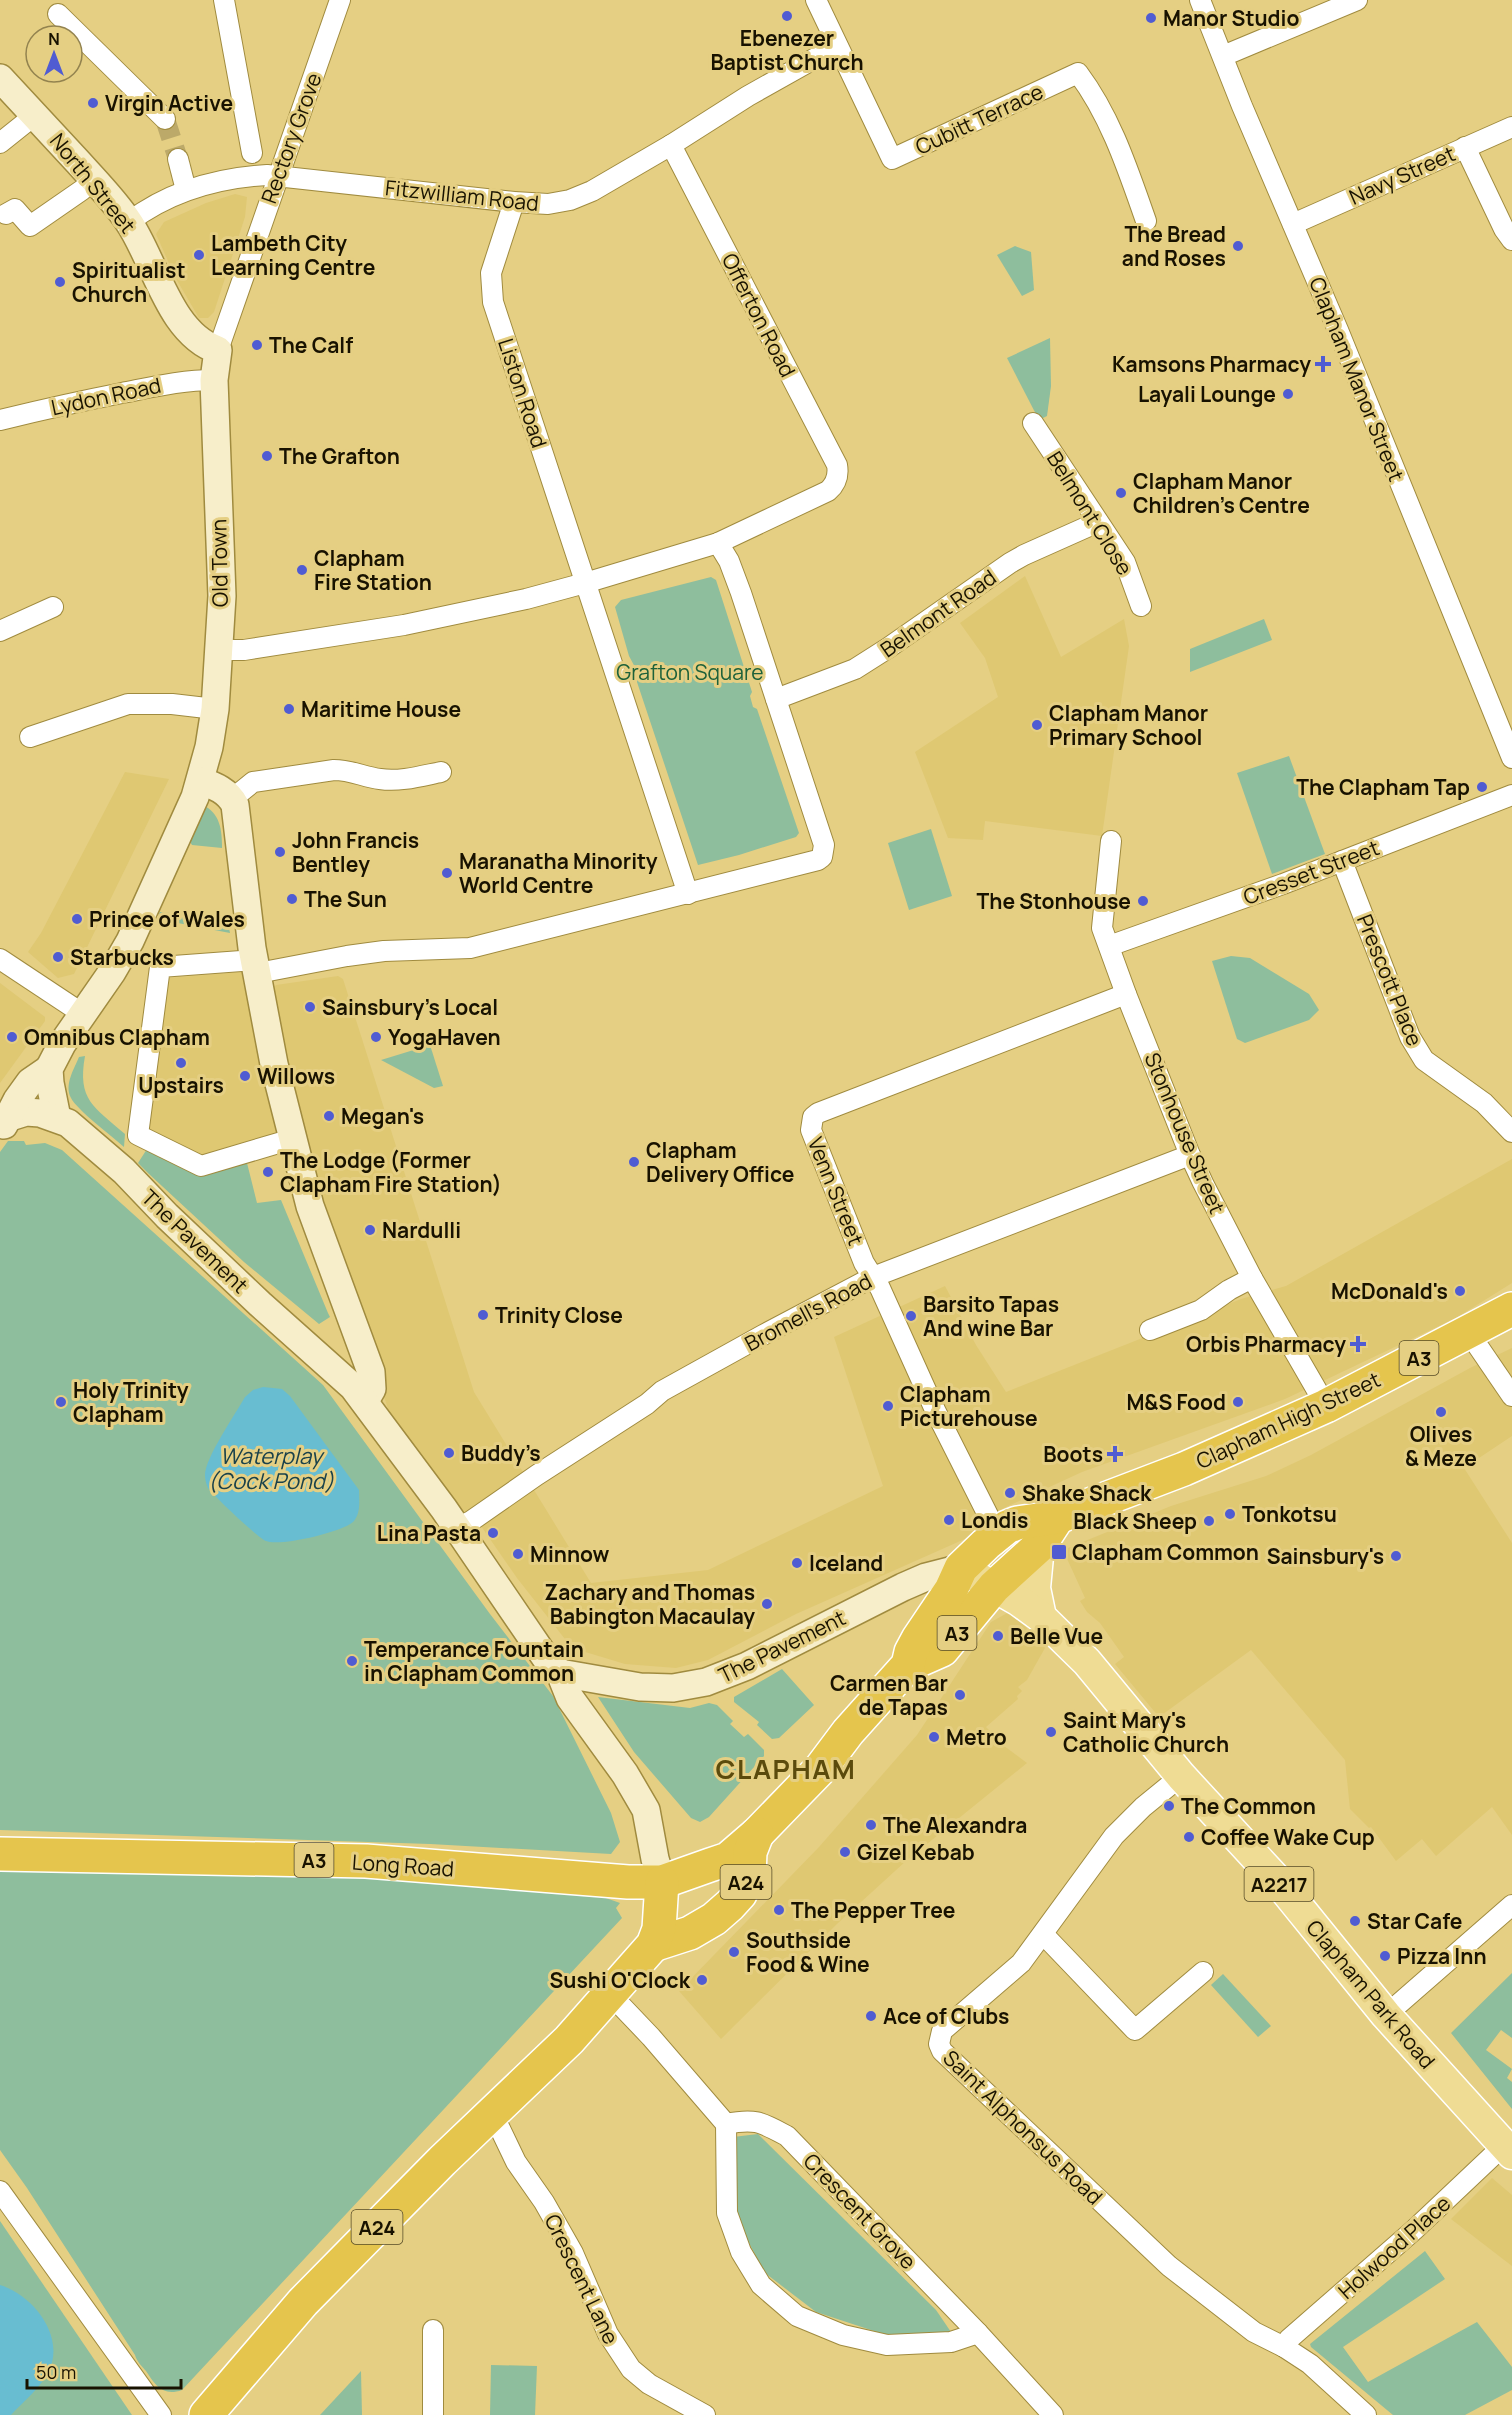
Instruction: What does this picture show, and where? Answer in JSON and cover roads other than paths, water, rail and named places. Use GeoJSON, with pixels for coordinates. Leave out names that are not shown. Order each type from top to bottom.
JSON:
{"type":"FeatureCollection","features":[{"type":"Feature","properties":{"kind":"highway","name":"Clapham High Street"},"geometry":{"type":"LineString","coordinates":[[961,1568],[998,1535],[1017,1522],[1058,1517],[1184,1469],[1326,1406],[1512,1309]]}},
{"type":"Feature","properties":{"kind":"highway","name":"A3"},"geometry":{"type":"LineString","coordinates":[[662,1882],[728,1858],[758,1834],[821,1768],[860,1718],[908,1665],[942,1650],[994,1587],[1039,1546],[1058,1517]]}},
{"type":"Feature","properties":{"kind":"highway","name":"A3"},"geometry":{"type":"LineString","coordinates":[[908,1665],[911,1652],[918,1639],[951,1590],[961,1568]]}},
{"type":"Feature","properties":{"kind":"highway","name":"A24"},"geometry":{"type":"LineString","coordinates":[[652,1945],[690,1933],[714,1920],[730,1905],[740,1894],[749,1875],[750,1852],[758,1834]]}},
{"type":"Feature","properties":{"kind":"highway","name":"Long Road"},"geometry":{"type":"LineString","coordinates":[[0,1854],[366,1861],[618,1881],[662,1882]]}},
{"type":"Feature","properties":{"kind":"highway","name":"A24"},"geometry":{"type":"LineString","coordinates":[[206,2415],[303,2302],[492,2112],[569,2040],[652,1945],[659,1929],[662,1882]]}},
{"type":"Feature","properties":{"kind":"main road","name":"North Street"},"geometry":{"type":"LineString","coordinates":[[0,78],[94,179],[129,222],[161,287],[182,322],[200,341],[219,347]]}},
{"type":"Feature","properties":{"kind":"main road","name":"Old Town"},"geometry":{"type":"LineString","coordinates":[[49,1069],[62,1044],[112,972],[130,941],[201,781],[215,709],[219,650],[221,568],[214,380],[219,347]]}},
{"type":"Feature","properties":{"kind":"main road"},"geometry":{"type":"LineString","coordinates":[[201,781],[215,786],[232,799],[237,812],[256,966],[274,1064],[282,1142],[310,1206],[371,1372],[372,1389],[365,1401]]}},
{"type":"Feature","properties":{"kind":"main road"},"geometry":{"type":"LineString","coordinates":[[5,1124],[17,1100],[30,1082],[49,1069],[57,1118]]}},
{"type":"Feature","properties":{"kind":"main road","name":"The Pavement"},"geometry":{"type":"LineString","coordinates":[[5,1124],[26,1112],[57,1118],[68,1123],[124,1172],[260,1304],[353,1387],[457,1528],[505,1602],[547,1660],[560,1673],[570,1698],[625,1774],[646,1810],[655,1859],[662,1882]]}},
{"type":"Feature","properties":{"kind":"main road"},"geometry":{"type":"LineString","coordinates":[[1039,1546],[1035,1588],[1041,1617]]}},
{"type":"Feature","properties":{"kind":"main road","name":"The Pavement"},"geometry":{"type":"LineString","coordinates":[[560,1673],[640,1688],[673,1688],[706,1682],[747,1666],[903,1587],[927,1577],[961,1568]]}},
{"type":"Feature","properties":{"kind":"main road","name":"Clapham Park Road"},"geometry":{"type":"LineString","coordinates":[[961,1568],[1019,1601],[1041,1617],[1087,1662],[1181,1776],[1275,1878],[1386,2015],[1507,2150]]}},
{"type":"Feature","properties":{"kind":"street"},"geometry":{"type":"LineString","coordinates":[[224,0],[252,153]]}},
{"type":"Feature","properties":{"kind":"street","name":"Rectory Grove"},"geometry":{"type":"LineString","coordinates":[[219,347],[340,0]]}},
{"type":"Feature","properties":{"kind":"street","name":"Cubitt Terrace"},"geometry":{"type":"LineString","coordinates":[[816,0],[892,159],[1078,73],[1096,97],[1124,159],[1146,221]]}},
{"type":"Feature","properties":{"kind":"street","name":"Clapham Manor Street"},"geometry":{"type":"LineString","coordinates":[[1200,0],[1512,758]]}},
{"type":"Feature","properties":{"kind":"street"},"geometry":{"type":"LineString","coordinates":[[1223,56],[1357,0]]}},
{"type":"Feature","properties":{"kind":"street"},"geometry":{"type":"LineString","coordinates":[[58,14],[165,119]]}},
{"type":"Feature","properties":{"kind":"street","name":"Fitzwilliam Road"},"geometry":{"type":"LineString","coordinates":[[129,222],[159,203],[186,190],[201,184],[236,177],[278,176],[514,202],[548,204],[570,200],[592,191],[671,145],[748,96],[837,46]]}},
{"type":"Feature","properties":{"kind":"street"},"geometry":{"type":"LineString","coordinates":[[0,143],[35,115]]}},
{"type":"Feature","properties":{"kind":"street","name":"Navy Street"},"geometry":{"type":"LineString","coordinates":[[1293,224],[1512,127]]}},
{"type":"Feature","properties":{"kind":"street","name":"Offerton Road"},"geometry":{"type":"LineString","coordinates":[[671,145],[837,465],[838,472],[834,486],[828,491],[718,543]]}},
{"type":"Feature","properties":{"kind":"street"},"geometry":{"type":"LineString","coordinates":[[1465,147],[1504,229],[1512,240]]}},
{"type":"Feature","properties":{"kind":"street"},"geometry":{"type":"LineString","coordinates":[[178,159],[186,190]]}},
{"type":"Feature","properties":{"kind":"street"},"geometry":{"type":"LineString","coordinates":[[6,214],[15,209],[30,226],[94,179]]}},
{"type":"Feature","properties":{"kind":"street","name":"Liston Road"},"geometry":{"type":"LineString","coordinates":[[514,202],[491,273],[491,292],[585,584]]}},
{"type":"Feature","properties":{"kind":"street","name":"Lydon Road"},"geometry":{"type":"LineString","coordinates":[[0,420],[168,383],[214,380]]}},
{"type":"Feature","properties":{"kind":"street","name":"Belmont Close"},"geometry":{"type":"LineString","coordinates":[[1033,423],[1125,562],[1141,606]]}},
{"type":"Feature","properties":{"kind":"street","name":"Belmont Road"},"geometry":{"type":"LineString","coordinates":[[776,699],[855,669],[1010,563],[1098,522]]}},
{"type":"Feature","properties":{"kind":"street"},"geometry":{"type":"LineString","coordinates":[[219,650],[244,650],[404,625],[514,602],[585,584],[718,543],[729,561],[741,593],[824,845],[822,857],[818,860],[470,948],[384,951],[256,966],[160,967],[138,1135],[201,1166],[282,1142]]}},
{"type":"Feature","properties":{"kind":"street"},"geometry":{"type":"LineString","coordinates":[[585,584],[688,894]]}},
{"type":"Feature","properties":{"kind":"street"},"geometry":{"type":"LineString","coordinates":[[0,631],[53,607]]}},
{"type":"Feature","properties":{"kind":"street"},"geometry":{"type":"LineString","coordinates":[[30,737],[128,704],[171,704],[215,709]]}},
{"type":"Feature","properties":{"kind":"street"},"geometry":{"type":"LineString","coordinates":[[232,799],[253,782],[334,770],[347,770],[377,779],[392,780],[441,772]]}},
{"type":"Feature","properties":{"kind":"street","name":"Cresset Street"},"geometry":{"type":"LineString","coordinates":[[1109,946],[1342,861],[1512,795]]}},
{"type":"Feature","properties":{"kind":"street","name":"Stonhouse Street"},"geometry":{"type":"LineString","coordinates":[[1111,841],[1102,928],[1126,994],[1190,1155],[1252,1278],[1326,1406]]}},
{"type":"Feature","properties":{"kind":"street","name":"Prescott Place"},"geometry":{"type":"LineString","coordinates":[[1342,861],[1410,1037],[1424,1060],[1484,1103],[1512,1132]]}},
{"type":"Feature","properties":{"kind":"street"},"geometry":{"type":"LineString","coordinates":[[0,959],[83,1014]]}},
{"type":"Feature","properties":{"kind":"street","name":"Venn Street"},"geometry":{"type":"LineString","coordinates":[[998,1535],[935,1410],[873,1277],[864,1263],[811,1131],[813,1117],[818,1113],[1126,994]]}},
{"type":"Feature","properties":{"kind":"street","name":"Bromell's Road"},"geometry":{"type":"LineString","coordinates":[[457,1528],[647,1404],[662,1391],[873,1277],[1190,1155]]}},
{"type":"Feature","properties":{"kind":"street"},"geometry":{"type":"LineString","coordinates":[[1150,1330],[1201,1310],[1229,1290],[1252,1278]]}},
{"type":"Feature","properties":{"kind":"street"},"geometry":{"type":"LineString","coordinates":[[1469,1333],[1512,1396]]}},
{"type":"Feature","properties":{"kind":"street","name":"Saint Alphonsus Road"},"geometry":{"type":"LineString","coordinates":[[1181,1776],[1143,1807],[1114,1836],[1021,1963],[942,2031],[939,2044],[942,2051],[1169,2266],[1254,2332],[1284,2347],[1310,2364],[1366,2415]]}},
{"type":"Feature","properties":{"kind":"street"},"geometry":{"type":"LineString","coordinates":[[1386,2015],[1512,1905]]}},
{"type":"Feature","properties":{"kind":"street"},"geometry":{"type":"LineString","coordinates":[[1043,1934],[1135,2030],[1203,1972]]}},
{"type":"Feature","properties":{"kind":"street"},"geometry":{"type":"LineString","coordinates":[[610,1994],[651,2037],[726,2124],[727,2213],[741,2252],[761,2285],[797,2316],[843,2335],[887,2345],[951,2342],[978,2333]]}},
{"type":"Feature","properties":{"kind":"street","name":"Crescent Lane"},"geometry":{"type":"LineString","coordinates":[[492,2112],[516,2162],[544,2202],[583,2274],[608,2334],[631,2369],[649,2384],[705,2415]]}},
{"type":"Feature","properties":{"kind":"street","name":"Crescent Grove"},"geometry":{"type":"LineString","coordinates":[[726,2124],[747,2120],[765,2124],[787,2136],[978,2333],[1053,2415]]}},
{"type":"Feature","properties":{"kind":"street","name":"Holwood Place"},"geometry":{"type":"LineString","coordinates":[[1284,2347],[1289,2339],[1507,2150]]}},
{"type":"Feature","properties":{"kind":"street"},"geometry":{"type":"LineString","coordinates":[[0,2191],[161,2415]]}},
{"type":"Feature","properties":{"kind":"street"},"geometry":{"type":"LineString","coordinates":[[433,2330],[433,2415]]}},
{"type":"Feature","properties":{"kind":"water","name":"Waterplay (Cock Pond)"},"geometry":{"type":"Polygon","coordinates":[[[263,1387],[282,1389],[290,1396],[359,1490],[358,1514],[348,1525],[325,1534],[297,1540],[266,1541],[245,1525],[208,1488],[206,1467],[215,1447],[245,1397],[253,1390],[263,1387]]]}},
{"type":"Feature","properties":{"kind":"water"},"geometry":{"type":"Polygon","coordinates":[[[0,2285],[12,2290],[35,2308],[44,2319],[53,2345],[53,2359],[48,2373],[36,2390],[11,2415],[0,2415],[0,2285]]]}},
{"type":"Feature","properties":{"kind":"tunnel"},"geometry":{"type":"LineString","coordinates":[[165,119],[178,159]]}},
{"type":"Feature","properties":{"kind":"place","name":"Ebenezer Baptist Church"},"geometry":{"type":"Point","coordinates":[787,16]}},
{"type":"Feature","properties":{"kind":"place","name":"Manor Studio"},"geometry":{"type":"Point","coordinates":[1151,18]}},
{"type":"Feature","properties":{"kind":"place","name":"Virgin Active"},"geometry":{"type":"Point","coordinates":[93,103]}},
{"type":"Feature","properties":{"kind":"place","name":"The Bread and Roses"},"geometry":{"type":"Point","coordinates":[1238,246]}},
{"type":"Feature","properties":{"kind":"place","name":"Lambeth City Learning Centre"},"geometry":{"type":"Point","coordinates":[199,255]}},
{"type":"Feature","properties":{"kind":"place","name":"Spiritualist Church"},"geometry":{"type":"Point","coordinates":[60,282]}},
{"type":"Feature","properties":{"kind":"place","name":"The Calf"},"geometry":{"type":"Point","coordinates":[257,345]}},
{"type":"Feature","properties":{"kind":"place","name":"Kamsons Pharmacy"},"geometry":{"type":"Point","coordinates":[1323,364]}},
{"type":"Feature","properties":{"kind":"place","name":"Layali Lounge"},"geometry":{"type":"Point","coordinates":[1288,394]}},
{"type":"Feature","properties":{"kind":"place","name":"The Grafton"},"geometry":{"type":"Point","coordinates":[267,456]}},
{"type":"Feature","properties":{"kind":"place","name":"Clapham Manor Children's Centre"},"geometry":{"type":"Point","coordinates":[1121,493]}},
{"type":"Feature","properties":{"kind":"place","name":"Clapham Fire Station"},"geometry":{"type":"Point","coordinates":[302,570]}},
{"type":"Feature","properties":{"kind":"place","name":"Maritime House"},"geometry":{"type":"Point","coordinates":[289,709]}},
{"type":"Feature","properties":{"kind":"place","name":"Clapham Manor Primary School"},"geometry":{"type":"Point","coordinates":[1037,725]}},
{"type":"Feature","properties":{"kind":"place","name":"The Clapham Tap"},"geometry":{"type":"Point","coordinates":[1482,787]}},
{"type":"Feature","properties":{"kind":"place","name":"John Francis Bentley"},"geometry":{"type":"Point","coordinates":[280,852]}},
{"type":"Feature","properties":{"kind":"place","name":"Maranatha Minority World Centre"},"geometry":{"type":"Point","coordinates":[447,873]}},
{"type":"Feature","properties":{"kind":"place","name":"The Sun"},"geometry":{"type":"Point","coordinates":[292,899]}},
{"type":"Feature","properties":{"kind":"place","name":"The Stonhouse"},"geometry":{"type":"Point","coordinates":[1143,901]}},
{"type":"Feature","properties":{"kind":"place","name":"Prince of Wales"},"geometry":{"type":"Point","coordinates":[77,919]}},
{"type":"Feature","properties":{"kind":"place","name":"Starbucks"},"geometry":{"type":"Point","coordinates":[58,957]}},
{"type":"Feature","properties":{"kind":"place","name":"Sainsbury's Local"},"geometry":{"type":"Point","coordinates":[310,1007]}},
{"type":"Feature","properties":{"kind":"place","name":"Omnibus Clapham"},"geometry":{"type":"Point","coordinates":[12,1037]}},
{"type":"Feature","properties":{"kind":"place","name":"YogaHaven"},"geometry":{"type":"Point","coordinates":[376,1037]}},
{"type":"Feature","properties":{"kind":"place","name":"Upstairs"},"geometry":{"type":"Point","coordinates":[181,1063]}},
{"type":"Feature","properties":{"kind":"place","name":"Willows"},"geometry":{"type":"Point","coordinates":[245,1076]}},
{"type":"Feature","properties":{"kind":"place","name":"Megan's"},"geometry":{"type":"Point","coordinates":[329,1116]}},
{"type":"Feature","properties":{"kind":"place","name":"Clapham Delivery Office"},"geometry":{"type":"Point","coordinates":[634,1162]}},
{"type":"Feature","properties":{"kind":"place","name":"The Lodge (Former Clapham Fire Station)"},"geometry":{"type":"Point","coordinates":[268,1172]}},
{"type":"Feature","properties":{"kind":"place","name":"Nardulli"},"geometry":{"type":"Point","coordinates":[370,1230]}},
{"type":"Feature","properties":{"kind":"place","name":"McDonald's"},"geometry":{"type":"Point","coordinates":[1460,1291]}},
{"type":"Feature","properties":{"kind":"place","name":"Trinity Close"},"geometry":{"type":"Point","coordinates":[483,1315]}},
{"type":"Feature","properties":{"kind":"place","name":"Barsito Tapas And wine Bar"},"geometry":{"type":"Point","coordinates":[911,1316]}},
{"type":"Feature","properties":{"kind":"place","name":"Orbis Pharmacy"},"geometry":{"type":"Point","coordinates":[1358,1344]}},
{"type":"Feature","properties":{"kind":"place","name":"Holy Trinity Clapham"},"geometry":{"type":"Point","coordinates":[61,1402]}},
{"type":"Feature","properties":{"kind":"place","name":"M&S Food"},"geometry":{"type":"Point","coordinates":[1238,1402]}},
{"type":"Feature","properties":{"kind":"place","name":"Clapham Picturehouse"},"geometry":{"type":"Point","coordinates":[888,1406]}},
{"type":"Feature","properties":{"kind":"place","name":"Olives & Meze"},"geometry":{"type":"Point","coordinates":[1441,1412]}},
{"type":"Feature","properties":{"kind":"place","name":"Buddy’s"},"geometry":{"type":"Point","coordinates":[449,1453]}},
{"type":"Feature","properties":{"kind":"place","name":"Boots"},"geometry":{"type":"Point","coordinates":[1115,1454]}},
{"type":"Feature","properties":{"kind":"place","name":"Shake Shack"},"geometry":{"type":"Point","coordinates":[1010,1493]}},
{"type":"Feature","properties":{"kind":"place","name":"Tonkotsu"},"geometry":{"type":"Point","coordinates":[1230,1514]}},
{"type":"Feature","properties":{"kind":"place","name":"Londis"},"geometry":{"type":"Point","coordinates":[949,1520]}},
{"type":"Feature","properties":{"kind":"place","name":"Black Sheep"},"geometry":{"type":"Point","coordinates":[1209,1521]}},
{"type":"Feature","properties":{"kind":"place","name":"Lina Pasta"},"geometry":{"type":"Point","coordinates":[493,1533]}},
{"type":"Feature","properties":{"kind":"place","name":"Clapham Common"},"geometry":{"type":"Point","coordinates":[1059,1552]}},
{"type":"Feature","properties":{"kind":"place","name":"Minnow"},"geometry":{"type":"Point","coordinates":[518,1554]}},
{"type":"Feature","properties":{"kind":"place","name":"Sainsbury's"},"geometry":{"type":"Point","coordinates":[1396,1556]}},
{"type":"Feature","properties":{"kind":"place","name":"Iceland"},"geometry":{"type":"Point","coordinates":[797,1563]}},
{"type":"Feature","properties":{"kind":"place","name":"Zachary and Thomas Babington Macaulay"},"geometry":{"type":"Point","coordinates":[767,1604]}},
{"type":"Feature","properties":{"kind":"place","name":"Belle Vue"},"geometry":{"type":"Point","coordinates":[998,1636]}},
{"type":"Feature","properties":{"kind":"place","name":"Temperance Fountain in Clapham Common"},"geometry":{"type":"Point","coordinates":[352,1661]}},
{"type":"Feature","properties":{"kind":"place","name":"Carmen Bar de Tapas"},"geometry":{"type":"Point","coordinates":[960,1695]}},
{"type":"Feature","properties":{"kind":"place","name":"Saint Mary's Catholic Church"},"geometry":{"type":"Point","coordinates":[1051,1732]}},
{"type":"Feature","properties":{"kind":"place","name":"Metro"},"geometry":{"type":"Point","coordinates":[934,1737]}},
{"type":"Feature","properties":{"kind":"place","name":"The Common"},"geometry":{"type":"Point","coordinates":[1169,1806]}},
{"type":"Feature","properties":{"kind":"place","name":"The Alexandra"},"geometry":{"type":"Point","coordinates":[871,1825]}},
{"type":"Feature","properties":{"kind":"place","name":"Coffee Wake Cup"},"geometry":{"type":"Point","coordinates":[1189,1837]}},
{"type":"Feature","properties":{"kind":"place","name":"Gizel Kebab"},"geometry":{"type":"Point","coordinates":[845,1852]}},
{"type":"Feature","properties":{"kind":"place","name":"The Pepper Tree"},"geometry":{"type":"Point","coordinates":[779,1910]}},
{"type":"Feature","properties":{"kind":"place","name":"Star Cafe"},"geometry":{"type":"Point","coordinates":[1355,1921]}},
{"type":"Feature","properties":{"kind":"place","name":"Southside Food & Wine"},"geometry":{"type":"Point","coordinates":[734,1952]}},
{"type":"Feature","properties":{"kind":"place","name":"Pizza Inn"},"geometry":{"type":"Point","coordinates":[1385,1956]}},
{"type":"Feature","properties":{"kind":"place","name":"Sushi O'Clock"},"geometry":{"type":"Point","coordinates":[702,1980]}},
{"type":"Feature","properties":{"kind":"place","name":"Ace of Clubs"},"geometry":{"type":"Point","coordinates":[871,2016]}},
{"type":"Feature","properties":{"kind":"district","name":"CLAPHAM"},"geometry":{"type":"Point","coordinates":[786,1768]}},
{"type":"Feature","properties":{"kind":"park label","name":"Grafton Square"},"geometry":{"type":"Point","coordinates":[690,672]}}]}
